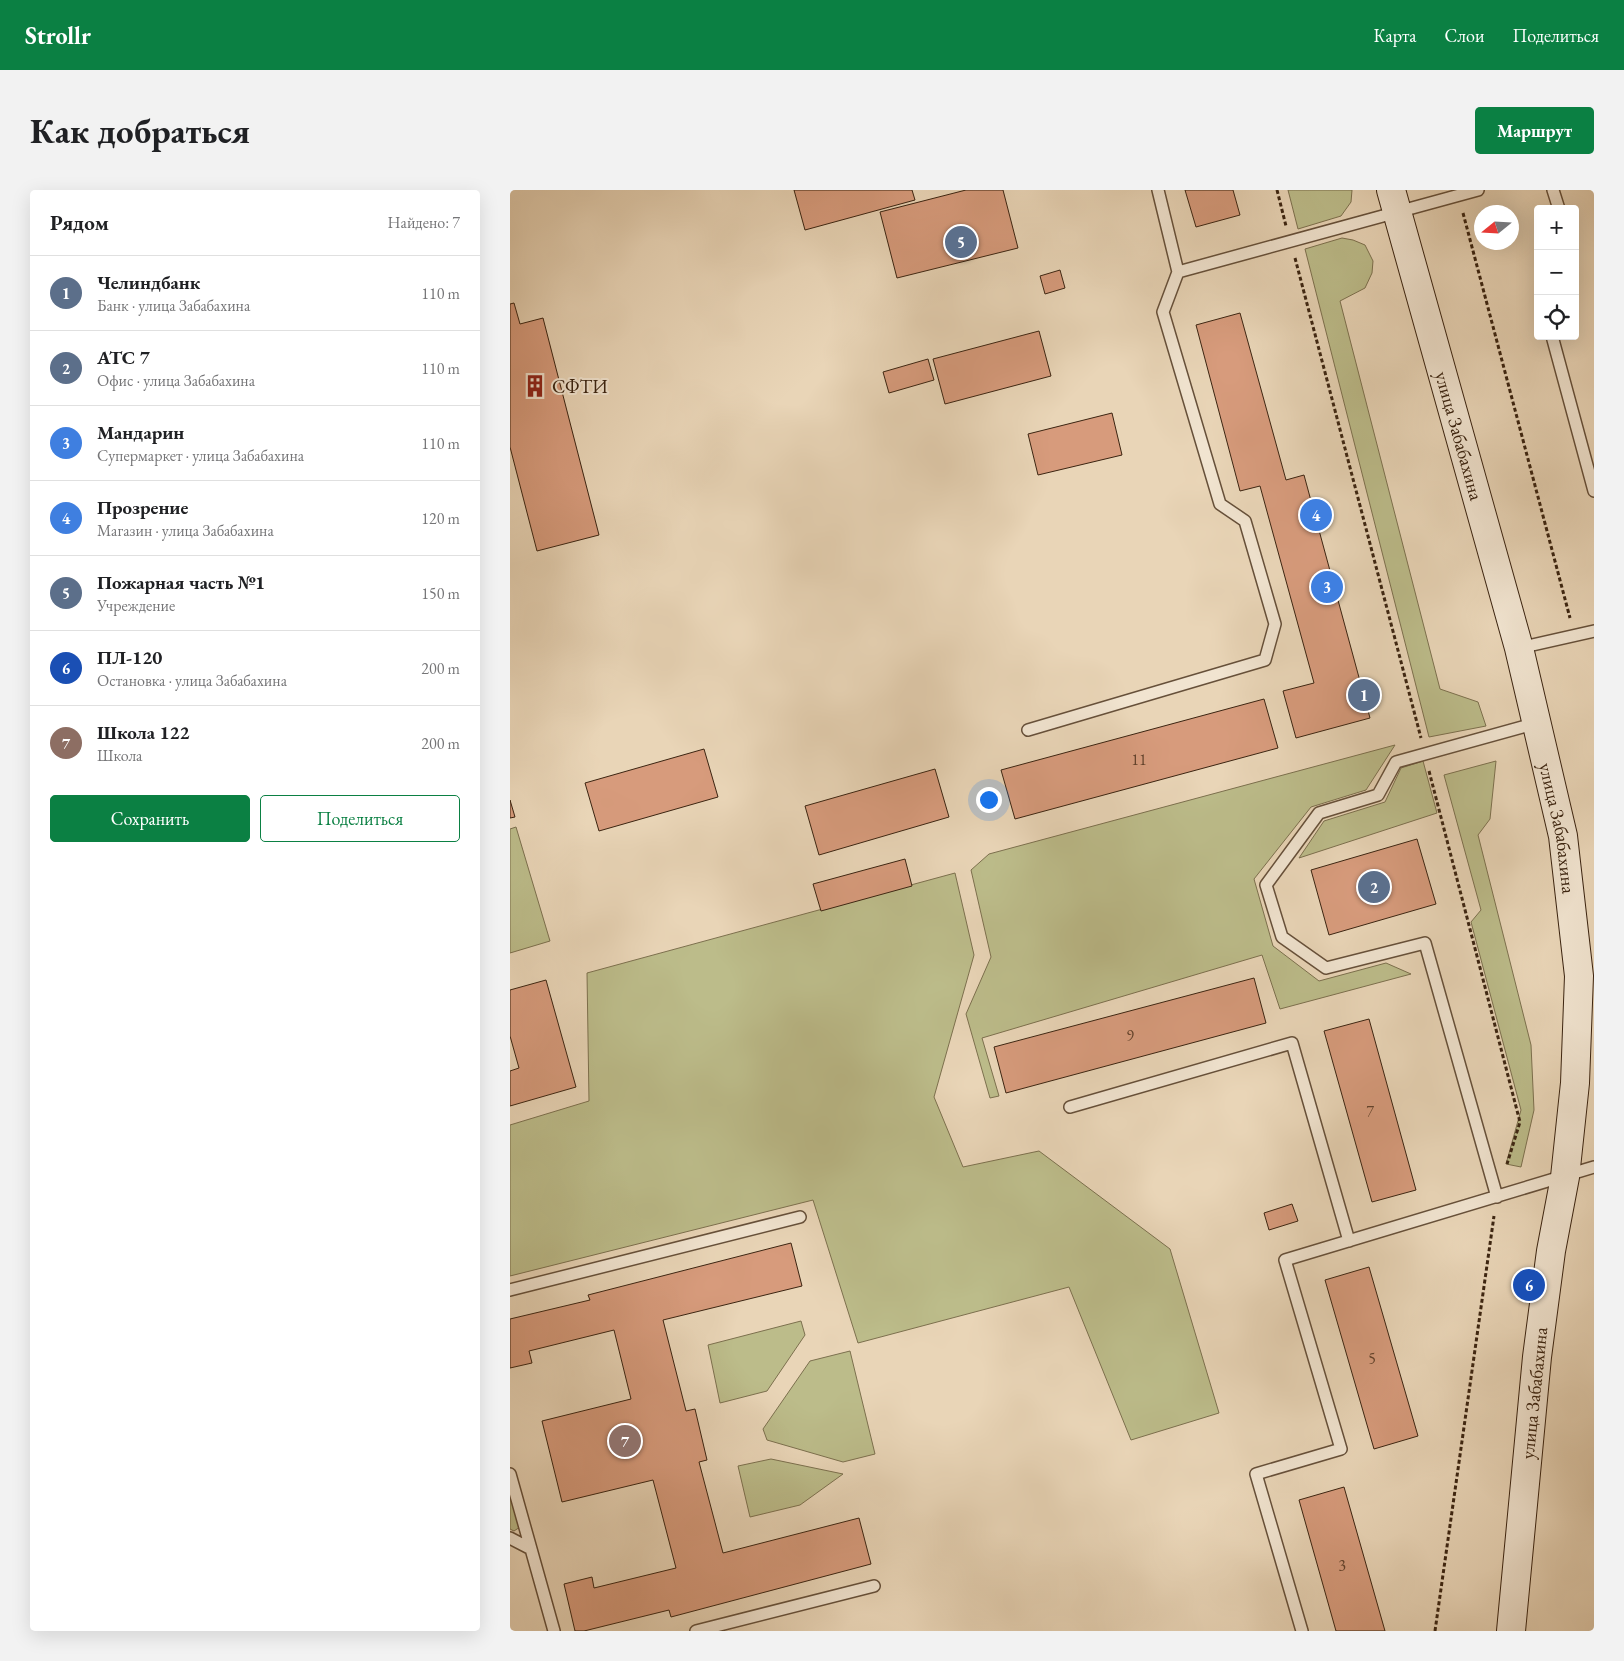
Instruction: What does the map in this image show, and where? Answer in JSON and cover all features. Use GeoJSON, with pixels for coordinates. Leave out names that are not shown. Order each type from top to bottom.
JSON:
{"type":"FeatureCollection","features":[{"type":"Feature","properties":{"kind":"street","name":"улица Забабахина"},"geometry":{"type":"LineString","coordinates":[[1394,201],[1519,648],[1537,723],[1563,836],[1579,976],[1575,1083],[1564,1177],[1549,1260],[1537,1357],[1511,1631]]}},
{"type":"Feature","properties":{"kind":"lane"},"geometry":{"type":"LineString","coordinates":[[1028,730],[1265,660],[1275,624],[1245,521],[1220,504],[1164,312],[1178,272],[1158,190]]}},
{"type":"Feature","properties":{"kind":"lane"},"geometry":{"type":"LineString","coordinates":[[1178,272],[1290,241],[1394,201],[1458,195],[1478,190]]}},
{"type":"Feature","properties":{"kind":"lane"},"geometry":{"type":"LineString","coordinates":[[1553,190],[1558,205]]}},
{"type":"Feature","properties":{"kind":"lane"},"geometry":{"type":"LineString","coordinates":[[1553,340],[1594,491]]}},
{"type":"Feature","properties":{"kind":"lane"},"geometry":{"type":"LineString","coordinates":[[1519,648],[1594,631]]}},
{"type":"Feature","properties":{"kind":"lane"},"geometry":{"type":"LineString","coordinates":[[1497,1197],[1425,943],[1326,968],[1282,937],[1266,885],[1319,813],[1378,795],[1396,762],[1537,723]]}},
{"type":"Feature","properties":{"kind":"lane"},"geometry":{"type":"LineString","coordinates":[[1070,1107],[1292,1043],[1349,1241]]}},
{"type":"Feature","properties":{"kind":"lane"},"geometry":{"type":"LineString","coordinates":[[1302,1631],[1256,1474],[1341,1449],[1285,1260],[1594,1167]]}},
{"type":"Feature","properties":{"kind":"lane"},"geometry":{"type":"LineString","coordinates":[[510,1290],[800,1217]]}},
{"type":"Feature","properties":{"kind":"lane"},"geometry":{"type":"LineString","coordinates":[[510,1474],[554,1631]]}},
{"type":"Feature","properties":{"kind":"lane"},"geometry":{"type":"LineString","coordinates":[[510,1538],[531,1549]]}},
{"type":"Feature","properties":{"kind":"lane"},"geometry":{"type":"LineString","coordinates":[[696,1631],[874,1586]]}},
{"type":"Feature","properties":{"kind":"path"},"geometry":{"type":"LineString","coordinates":[[1277,190],[1425,754]]}},
{"type":"Feature","properties":{"kind":"path"},"geometry":{"type":"LineString","coordinates":[[1458,195],[1574,636]]}},
{"type":"Feature","properties":{"kind":"green space"},"geometry":{"type":"Polygon","coordinates":[[[1288,190],[1352,190],[1351,202],[1341,216],[1298,229],[1288,190]]]}},
{"type":"Feature","properties":{"kind":"green space"},"geometry":{"type":"Polygon","coordinates":[[[1342,238],[1365,245],[1373,261],[1372,273],[1365,288],[1340,301],[1440,689],[1478,702],[1486,726],[1429,737],[1305,249],[1342,238]]]}},
{"type":"Feature","properties":{"kind":"green space"},"geometry":{"type":"Polygon","coordinates":[[[1395,745],[1366,790],[1311,807],[1254,879],[1273,946],[1319,981],[1386,963],[1411,974],[1280,1009],[1262,955],[982,1038],[999,1096],[990,1098],[966,1014],[991,957],[971,870],[989,854],[1395,745]]]}},
{"type":"Feature","properties":{"kind":"green space"},"geometry":{"type":"Polygon","coordinates":[[[1423,761],[1437,813],[1299,858],[1324,821],[1385,802],[1401,768],[1423,761]]]}},
{"type":"Feature","properties":{"kind":"green space"},"geometry":{"type":"Polygon","coordinates":[[[1496,761],[1490,819],[1478,835],[1531,1045],[1534,1110],[1521,1167],[1506,1164],[1521,1110],[1471,922],[1481,910],[1444,775],[1496,761]]]}},
{"type":"Feature","properties":{"kind":"green space"},"geometry":{"type":"Polygon","coordinates":[[[516,827],[550,941],[510,953],[510,829],[516,827]]]}},
{"type":"Feature","properties":{"kind":"green space"},"geometry":{"type":"Polygon","coordinates":[[[955,873],[974,955],[934,1097],[963,1167],[1039,1151],[1170,1249],[1219,1413],[1131,1440],[1069,1287],[858,1343],[813,1200],[510,1276],[510,1125],[589,1101],[587,973],[955,873]]]}},
{"type":"Feature","properties":{"kind":"green space"},"geometry":{"type":"Polygon","coordinates":[[[801,1321],[805,1335],[767,1391],[720,1403],[708,1345],[801,1321]]]}},
{"type":"Feature","properties":{"kind":"green space"},"geometry":{"type":"Polygon","coordinates":[[[850,1351],[875,1454],[843,1462],[767,1440],[763,1429],[810,1361],[850,1351]]]}},
{"type":"Feature","properties":{"kind":"green space"},"geometry":{"type":"Polygon","coordinates":[[[771,1459],[843,1474],[800,1505],[750,1517],[738,1466],[771,1459]]]}},
{"type":"Feature","properties":{"kind":"green space"},"geometry":{"type":"Polygon","coordinates":[[[510,1491],[520,1527],[514,1531],[510,1529],[510,1491]]]}},
{"type":"Feature","properties":{"kind":"building"},"geometry":{"type":"Polygon","coordinates":[[[794,190],[912,190],[915,200],[805,230],[794,190]]]}},
{"type":"Feature","properties":{"kind":"building"},"geometry":{"type":"Polygon","coordinates":[[[966,190],[1003,190],[1018,248],[897,278],[880,212],[966,190]]]}},
{"type":"Feature","properties":{"kind":"building"},"geometry":{"type":"Polygon","coordinates":[[[1185,190],[1233,190],[1240,215],[1196,227],[1185,190]]]}},
{"type":"Feature","properties":{"kind":"building"},"geometry":{"type":"Polygon","coordinates":[[[1060,270],[1065,288],[1045,294],[1040,276],[1060,270]]]}},
{"type":"Feature","properties":{"kind":"building","name":"СФТИ"},"geometry":{"type":"Polygon","coordinates":[[[514,303],[520,324],[543,318],[599,535],[537,551],[510,447],[510,304],[514,303]]]}},
{"type":"Feature","properties":{"kind":"building"},"geometry":{"type":"Polygon","coordinates":[[[1240,313],[1286,480],[1304,475],[1370,718],[1296,738],[1283,691],[1314,683],[1260,486],[1240,491],[1196,325],[1240,313]]]}},
{"type":"Feature","properties":{"kind":"building"},"geometry":{"type":"Polygon","coordinates":[[[1039,331],[1051,376],[945,404],[933,359],[1039,331]]]}},
{"type":"Feature","properties":{"kind":"building"},"geometry":{"type":"Polygon","coordinates":[[[928,359],[934,380],[889,393],[883,372],[928,359]]]}},
{"type":"Feature","properties":{"kind":"building"},"geometry":{"type":"Polygon","coordinates":[[[1112,413],[1122,455],[1038,475],[1028,434],[1112,413]]]}},
{"type":"Feature","properties":{"kind":"building"},"geometry":{"type":"Polygon","coordinates":[[[1264,699],[1278,748],[1015,819],[1001,770],[1264,699]]]}},
{"type":"Feature","properties":{"kind":"building"},"geometry":{"type":"Polygon","coordinates":[[[704,749],[718,797],[599,831],[585,783],[704,749]]]}},
{"type":"Feature","properties":{"kind":"building"},"geometry":{"type":"Polygon","coordinates":[[[935,769],[949,817],[819,855],[805,806],[935,769]]]}},
{"type":"Feature","properties":{"kind":"building"},"geometry":{"type":"Polygon","coordinates":[[[510,800],[515,817],[510,818],[510,800]]]}},
{"type":"Feature","properties":{"kind":"building"},"geometry":{"type":"Polygon","coordinates":[[[1417,839],[1436,904],[1329,935],[1311,870],[1417,839]]]}},
{"type":"Feature","properties":{"kind":"building"},"geometry":{"type":"Polygon","coordinates":[[[905,859],[912,886],[821,911],[813,884],[905,859]]]}},
{"type":"Feature","properties":{"kind":"building"},"geometry":{"type":"Polygon","coordinates":[[[1254,978],[1266,1023],[1006,1093],[994,1047],[1254,978]]]}},
{"type":"Feature","properties":{"kind":"building"},"geometry":{"type":"Polygon","coordinates":[[[546,980],[576,1087],[510,1106],[510,1071],[519,1068],[510,1036],[510,990],[546,980]]]}},
{"type":"Feature","properties":{"kind":"building"},"geometry":{"type":"Polygon","coordinates":[[[1369,1019],[1416,1190],[1372,1202],[1324,1031],[1369,1019]]]}},
{"type":"Feature","properties":{"kind":"building"},"geometry":{"type":"Polygon","coordinates":[[[1292,1204],[1298,1221],[1269,1230],[1264,1213],[1292,1204]]]}},
{"type":"Feature","properties":{"kind":"building"},"geometry":{"type":"Polygon","coordinates":[[[791,1243],[802,1286],[663,1320],[686,1411],[695,1409],[707,1460],[699,1462],[723,1553],[859,1518],[871,1564],[671,1617],[669,1610],[584,1631],[575,1631],[564,1584],[592,1577],[594,1588],[676,1568],[653,1480],[562,1502],[542,1421],[631,1399],[614,1330],[529,1351],[532,1363],[510,1368],[510,1319],[590,1300],[588,1295],[791,1243]]]}},
{"type":"Feature","properties":{"kind":"building"},"geometry":{"type":"Polygon","coordinates":[[[1369,1267],[1418,1436],[1374,1449],[1325,1280],[1369,1267]]]}},
{"type":"Feature","properties":{"kind":"building"},"geometry":{"type":"Polygon","coordinates":[[[1344,1487],[1385,1631],[1336,1631],[1299,1500],[1344,1487]]]}},
{"type":"Feature","properties":{"kind":"place","name":"Пожарная часть №1"},"geometry":{"type":"Point","coordinates":[961,242]}},
{"type":"Feature","properties":{"kind":"place","name":"СФТИ"},"geometry":{"type":"Point","coordinates":[535,386]}},
{"type":"Feature","properties":{"kind":"place","name":"Прозрение"},"geometry":{"type":"Point","coordinates":[1316,515]}},
{"type":"Feature","properties":{"kind":"place","name":"Мандарин"},"geometry":{"type":"Point","coordinates":[1327,587]}},
{"type":"Feature","properties":{"kind":"place","name":"Челиндбанк"},"geometry":{"type":"Point","coordinates":[1364,695]}},
{"type":"Feature","properties":{"kind":"place","name":"АТС 7"},"geometry":{"type":"Point","coordinates":[1374,887]}},
{"type":"Feature","properties":{"kind":"place","name":"ПЛ-120"},"geometry":{"type":"Point","coordinates":[1529,1285]}},
{"type":"Feature","properties":{"kind":"place","name":"Школа 122"},"geometry":{"type":"Point","coordinates":[625,1441]}}]}
